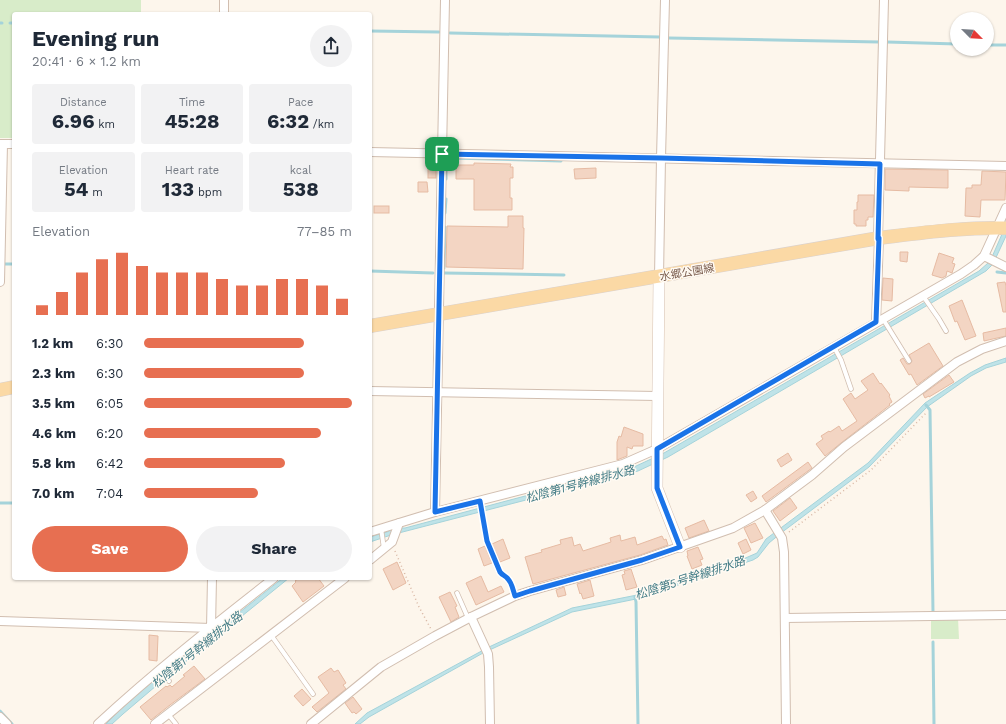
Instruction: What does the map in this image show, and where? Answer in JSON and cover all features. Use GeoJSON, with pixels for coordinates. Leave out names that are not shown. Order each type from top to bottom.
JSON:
{"type":"FeatureCollection","features":[{"type":"Feature","properties":{"kind":"main road","name":"水郷公園線"},"geometry":{"type":"LineString","coordinates":[[372,326],[879,239],[939,231],[1002,228]]}},
{"type":"Feature","properties":{"kind":"main road"},"geometry":{"type":"LineString","coordinates":[[0,390],[12,387]]}},
{"type":"Feature","properties":{"kind":"street"},"geometry":{"type":"LineString","coordinates":[[224,0],[224,12]]}},
{"type":"Feature","properties":{"kind":"street"},"geometry":{"type":"LineString","coordinates":[[435,512],[445,0]]}},
{"type":"Feature","properties":{"kind":"street"},"geometry":{"type":"LineString","coordinates":[[665,0],[657,396],[657,488],[680,547]]}},
{"type":"Feature","properties":{"kind":"street"},"geometry":{"type":"LineString","coordinates":[[881,321],[879,239],[884,0]]}},
{"type":"Feature","properties":{"kind":"street"},"geometry":{"type":"LineString","coordinates":[[0,282],[1,144],[12,144]]}},
{"type":"Feature","properties":{"kind":"street"},"geometry":{"type":"LineString","coordinates":[[372,152],[1006,166]]}},
{"type":"Feature","properties":{"kind":"street"},"geometry":{"type":"LineString","coordinates":[[372,531],[435,512],[480,502],[623,464],[657,451],[924,297],[974,265],[985,257],[1002,228],[1006,208]]}},
{"type":"Feature","properties":{"kind":"street"},"geometry":{"type":"LineString","coordinates":[[985,257],[1006,268]]}},
{"type":"Feature","properties":{"kind":"street"},"geometry":{"type":"LineString","coordinates":[[311,724],[381,667],[469,617],[515,596],[537,588],[642,560],[733,528],[765,510],[812,475],[844,447],[956,362],[982,349],[1006,341]]}},
{"type":"Feature","properties":{"kind":"street"},"geometry":{"type":"LineString","coordinates":[[372,391],[657,396]]}},
{"type":"Feature","properties":{"kind":"street"},"geometry":{"type":"LineString","coordinates":[[765,510],[781,536],[784,552],[786,724]]}},
{"type":"Feature","properties":{"kind":"street"},"geometry":{"type":"LineString","coordinates":[[372,558],[392,541],[398,524]]}},
{"type":"Feature","properties":{"kind":"street"},"geometry":{"type":"LineString","coordinates":[[211,628],[212,580]]}},
{"type":"Feature","properties":{"kind":"street"},"geometry":{"type":"LineString","coordinates":[[98,724],[137,689],[271,580]]}},
{"type":"Feature","properties":{"kind":"street"},"geometry":{"type":"LineString","coordinates":[[155,724],[343,580]]}},
{"type":"Feature","properties":{"kind":"street"},"geometry":{"type":"LineString","coordinates":[[785,618],[1006,615]]}},
{"type":"Feature","properties":{"kind":"street"},"geometry":{"type":"LineString","coordinates":[[469,617],[488,654],[490,724]]}},
{"type":"Feature","properties":{"kind":"street"},"geometry":{"type":"LineString","coordinates":[[0,621],[211,628]]}},
{"type":"Feature","properties":{"kind":"street"},"geometry":{"type":"LineString","coordinates":[[0,717],[7,724]]}},
{"type":"Feature","properties":{"kind":"lane"},"geometry":{"type":"LineString","coordinates":[[924,297],[946,331]]}},
{"type":"Feature","properties":{"kind":"lane"},"geometry":{"type":"LineString","coordinates":[[881,321],[890,330],[909,361]]}},
{"type":"Feature","properties":{"kind":"lane"},"geometry":{"type":"LineString","coordinates":[[834,348],[841,360],[851,389]]}},
{"type":"Feature","properties":{"kind":"lane"},"geometry":{"type":"LineString","coordinates":[[480,502],[487,541],[500,572],[510,580],[515,596]]}},
{"type":"Feature","properties":{"kind":"lane"},"geometry":{"type":"LineString","coordinates":[[381,529],[384,549]]}},
{"type":"Feature","properties":{"kind":"lane"},"geometry":{"type":"LineString","coordinates":[[457,593],[469,617]]}},
{"type":"Feature","properties":{"kind":"lane"},"geometry":{"type":"LineString","coordinates":[[271,635],[312,694]]}},
{"type":"Feature","properties":{"kind":"lane"},"geometry":{"type":"LineString","coordinates":[[160,671],[168,680]]}},
{"type":"Feature","properties":{"kind":"lane"},"geometry":{"type":"LineString","coordinates":[[168,714],[176,724]]}},
{"type":"Feature","properties":{"kind":"path"},"geometry":{"type":"LineString","coordinates":[[781,536],[871,470],[926,413]]}},
{"type":"Feature","properties":{"kind":"path"},"geometry":{"type":"LineString","coordinates":[[392,541],[419,607],[435,636]]}},
{"type":"Feature","properties":{"kind":"green space"},"geometry":{"type":"Polygon","coordinates":[[[0,0],[141,0],[141,12],[12,12],[12,138],[0,138],[0,0]]]}},
{"type":"Feature","properties":{"kind":"green space"},"geometry":{"type":"Polygon","coordinates":[[[931,618],[958,618],[959,639],[931,639],[931,618]]]}},
{"type":"Feature","properties":{"kind":"water","name":"松陰第1号幹線排水路"},"geometry":{"type":"Polygon","coordinates":[[[1006,225],[1006,236],[993,264],[986,271],[668,457],[638,471],[391,535],[372,541],[372,536],[387,532],[394,528],[405,528],[634,467],[664,453],[979,271],[992,257],[1006,225]]]}},
{"type":"Feature","properties":{"kind":"water","name":"松陰第5号幹線排水路"},"geometry":{"type":"Polygon","coordinates":[[[1006,358],[1006,362],[986,368],[971,376],[927,407],[869,467],[781,533],[769,543],[758,557],[753,560],[636,599],[572,612],[483,653],[369,717],[360,724],[355,724],[367,713],[489,647],[572,608],[637,595],[734,563],[757,553],[766,539],[868,463],[925,403],[970,373],[985,365],[1006,358]]]}},
{"type":"Feature","properties":{"kind":"water","name":"松陰第1号幹線排水路"},"geometry":{"type":"Polygon","coordinates":[[[280,580],[287,580],[163,680],[112,724],[106,724],[159,676],[280,580]]]}},
{"type":"Feature","properties":{"kind":"building"},"geometry":{"type":"Polygon","coordinates":[[[474,163],[511,164],[510,167],[513,167],[513,178],[510,178],[510,198],[512,198],[512,210],[474,210],[474,179],[456,179],[456,165],[474,165],[474,163]]]}},
{"type":"Feature","properties":{"kind":"building"},"geometry":{"type":"Polygon","coordinates":[[[596,168],[596,178],[575,179],[574,169],[596,168]]]}},
{"type":"Feature","properties":{"kind":"building"},"geometry":{"type":"Polygon","coordinates":[[[428,169],[436,169],[436,178],[428,178],[428,169]]]}},
{"type":"Feature","properties":{"kind":"building"},"geometry":{"type":"Polygon","coordinates":[[[885,169],[948,170],[948,188],[909,187],[909,191],[885,190],[885,169]]]}},
{"type":"Feature","properties":{"kind":"building"},"geometry":{"type":"Polygon","coordinates":[[[982,171],[1006,172],[1005,200],[981,200],[980,217],[965,216],[966,188],[972,188],[972,185],[981,185],[982,171]]]}},
{"type":"Feature","properties":{"kind":"building"},"geometry":{"type":"Polygon","coordinates":[[[418,182],[427,182],[428,192],[418,192],[418,182]]]}},
{"type":"Feature","properties":{"kind":"building"},"geometry":{"type":"Polygon","coordinates":[[[858,195],[874,195],[873,217],[868,217],[868,220],[866,220],[866,226],[856,226],[856,224],[854,224],[854,210],[857,210],[858,195]]]}},
{"type":"Feature","properties":{"kind":"building"},"geometry":{"type":"Polygon","coordinates":[[[374,206],[389,206],[389,213],[374,213],[374,206]]]}},
{"type":"Feature","properties":{"kind":"building"},"geometry":{"type":"Polygon","coordinates":[[[508,216],[523,216],[523,269],[446,267],[447,226],[508,227],[508,216]]]}},
{"type":"Feature","properties":{"kind":"building"},"geometry":{"type":"Polygon","coordinates":[[[900,252],[908,252],[907,262],[900,261],[900,252]]]}},
{"type":"Feature","properties":{"kind":"building"},"geometry":{"type":"Polygon","coordinates":[[[939,253],[954,258],[952,263],[955,264],[952,273],[947,271],[946,276],[942,278],[932,275],[939,253]]]}},
{"type":"Feature","properties":{"kind":"building"},"geometry":{"type":"Polygon","coordinates":[[[883,278],[893,279],[892,301],[882,300],[883,278]]]}},
{"type":"Feature","properties":{"kind":"building"},"geometry":{"type":"Polygon","coordinates":[[[1005,282],[1006,312],[1003,312],[997,283],[1005,282]]]}},
{"type":"Feature","properties":{"kind":"building"},"geometry":{"type":"Polygon","coordinates":[[[962,300],[976,336],[965,340],[957,321],[955,322],[949,306],[962,300]]]}},
{"type":"Feature","properties":{"kind":"building"},"geometry":{"type":"Polygon","coordinates":[[[1006,328],[1006,336],[984,341],[983,333],[1006,328]]]}},
{"type":"Feature","properties":{"kind":"building"},"geometry":{"type":"Polygon","coordinates":[[[929,343],[943,366],[917,385],[911,374],[909,375],[900,360],[903,358],[907,364],[910,364],[912,361],[909,355],[929,343]]]}},
{"type":"Feature","properties":{"kind":"building"},"geometry":{"type":"Polygon","coordinates":[[[873,373],[890,395],[889,396],[892,402],[825,456],[816,444],[823,439],[821,436],[829,431],[830,432],[839,426],[842,431],[857,421],[843,399],[851,393],[855,399],[868,390],[861,381],[873,373]]]}},
{"type":"Feature","properties":{"kind":"building"},"geometry":{"type":"Polygon","coordinates":[[[949,375],[954,382],[925,398],[923,394],[949,375]]]}},
{"type":"Feature","properties":{"kind":"building"},"geometry":{"type":"Polygon","coordinates":[[[624,427],[643,434],[643,446],[633,446],[632,449],[627,447],[627,456],[617,460],[617,442],[619,436],[621,437],[624,427]]]}},
{"type":"Feature","properties":{"kind":"building"},"geometry":{"type":"Polygon","coordinates":[[[788,453],[792,460],[781,467],[777,460],[788,453]]]}},
{"type":"Feature","properties":{"kind":"building"},"geometry":{"type":"Polygon","coordinates":[[[808,462],[812,468],[766,502],[762,496],[808,462]]]}},
{"type":"Feature","properties":{"kind":"building"},"geometry":{"type":"Polygon","coordinates":[[[753,491],[757,498],[751,502],[746,495],[753,491]]]}},
{"type":"Feature","properties":{"kind":"building"},"geometry":{"type":"Polygon","coordinates":[[[790,498],[797,508],[780,521],[773,511],[790,498]]]}},
{"type":"Feature","properties":{"kind":"building"},"geometry":{"type":"Polygon","coordinates":[[[704,520],[709,531],[689,538],[685,528],[704,520]]]}},
{"type":"Feature","properties":{"kind":"building"},"geometry":{"type":"Polygon","coordinates":[[[755,523],[763,538],[751,543],[744,528],[755,523]]]}},
{"type":"Feature","properties":{"kind":"building"},"geometry":{"type":"Polygon","coordinates":[[[620,535],[621,541],[635,537],[637,545],[662,536],[664,540],[666,539],[668,545],[640,555],[533,584],[525,557],[561,544],[560,540],[572,537],[574,546],[580,544],[583,551],[611,542],[610,538],[620,535]]]}},
{"type":"Feature","properties":{"kind":"building"},"geometry":{"type":"Polygon","coordinates":[[[503,539],[510,558],[500,562],[492,544],[503,539]]]}},
{"type":"Feature","properties":{"kind":"building"},"geometry":{"type":"Polygon","coordinates":[[[746,539],[751,550],[743,554],[738,543],[746,539]]]}},
{"type":"Feature","properties":{"kind":"building"},"geometry":{"type":"Polygon","coordinates":[[[485,546],[492,563],[484,566],[478,549],[485,546]]]}},
{"type":"Feature","properties":{"kind":"building"},"geometry":{"type":"Polygon","coordinates":[[[698,547],[703,559],[700,560],[702,565],[692,569],[687,556],[687,551],[698,547]]]}},
{"type":"Feature","properties":{"kind":"building"},"geometry":{"type":"Polygon","coordinates":[[[397,562],[406,583],[393,590],[383,569],[397,562]]]}},
{"type":"Feature","properties":{"kind":"building"},"geometry":{"type":"Polygon","coordinates":[[[631,569],[637,587],[626,590],[622,575],[625,574],[624,571],[631,569]]]}},
{"type":"Feature","properties":{"kind":"building"},"geometry":{"type":"Polygon","coordinates":[[[481,576],[488,592],[501,586],[504,592],[476,605],[466,583],[481,576]]]}},
{"type":"Feature","properties":{"kind":"building"},"geometry":{"type":"Polygon","coordinates":[[[320,580],[324,586],[303,602],[292,586],[296,582],[295,581],[320,580]]]}},
{"type":"Feature","properties":{"kind":"building"},"geometry":{"type":"Polygon","coordinates":[[[590,580],[594,596],[583,599],[577,584],[590,580]]]}},
{"type":"Feature","properties":{"kind":"building"},"geometry":{"type":"Polygon","coordinates":[[[564,587],[566,595],[558,597],[556,590],[564,587]]]}},
{"type":"Feature","properties":{"kind":"building"},"geometry":{"type":"Polygon","coordinates":[[[450,592],[457,606],[455,607],[459,617],[451,622],[439,597],[450,592]]]}},
{"type":"Feature","properties":{"kind":"building"},"geometry":{"type":"Polygon","coordinates":[[[149,635],[158,636],[157,661],[149,660],[149,635]]]}},
{"type":"Feature","properties":{"kind":"building"},"geometry":{"type":"Polygon","coordinates":[[[194,666],[205,679],[151,720],[140,707],[166,686],[167,687],[170,685],[172,687],[194,666]]]}},
{"type":"Feature","properties":{"kind":"building"},"geometry":{"type":"Polygon","coordinates":[[[331,668],[334,672],[338,670],[346,683],[343,685],[346,689],[317,712],[312,707],[329,693],[318,677],[331,668]]]}},
{"type":"Feature","properties":{"kind":"building"},"geometry":{"type":"Polygon","coordinates":[[[302,689],[311,699],[303,706],[294,696],[302,689]]]}},
{"type":"Feature","properties":{"kind":"building"},"geometry":{"type":"Polygon","coordinates":[[[353,697],[362,709],[356,714],[354,712],[352,713],[345,703],[353,697]]]}},
{"type":"Feature","properties":{"kind":"waterway"},"geometry":{"type":"LineString","coordinates":[[372,31],[439,32]]}},
{"type":"Feature","properties":{"kind":"waterway"},"geometry":{"type":"LineString","coordinates":[[450,33],[660,37]]}},
{"type":"Feature","properties":{"kind":"waterway"},"geometry":{"type":"LineString","coordinates":[[669,38],[879,42]]}},
{"type":"Feature","properties":{"kind":"waterway"},"geometry":{"type":"LineString","coordinates":[[887,42],[950,44]]}},
{"type":"Feature","properties":{"kind":"waterway"},"geometry":{"type":"LineString","coordinates":[[994,45],[1006,45]]}},
{"type":"Feature","properties":{"kind":"waterway"},"geometry":{"type":"LineString","coordinates":[[446,179],[447,165],[451,158],[561,161]]}},
{"type":"Feature","properties":{"kind":"waterway"},"geometry":{"type":"LineString","coordinates":[[445,213],[446,199]]}},
{"type":"Feature","properties":{"kind":"waterway"},"geometry":{"type":"LineString","coordinates":[[444,268],[445,227]]}},
{"type":"Feature","properties":{"kind":"waterway"},"geometry":{"type":"LineString","coordinates":[[5,264],[12,264]]}},
{"type":"Feature","properties":{"kind":"waterway"},"geometry":{"type":"LineString","coordinates":[[372,271],[433,273]]}},
{"type":"Feature","properties":{"kind":"waterway"},"geometry":{"type":"LineString","coordinates":[[997,272],[1006,273]]}},
{"type":"Feature","properties":{"kind":"waterway"},"geometry":{"type":"LineString","coordinates":[[444,273],[564,275]]}},
{"type":"Feature","properties":{"kind":"waterway"},"geometry":{"type":"LineString","coordinates":[[926,405],[930,410],[933,612]]}},
{"type":"Feature","properties":{"kind":"waterway"},"geometry":{"type":"LineString","coordinates":[[0,503],[12,503]]}},
{"type":"Feature","properties":{"kind":"waterway","name":"松陰第5号幹線排水路"},"geometry":{"type":"LineString","coordinates":[[635,597],[638,724]]}},
{"type":"Feature","properties":{"kind":"waterway"},"geometry":{"type":"LineString","coordinates":[[933,642],[934,724]]}},
{"type":"Feature","properties":{"kind":"waterway"},"geometry":{"type":"LineString","coordinates":[[0,711],[12,724]]}},
{"type":"Feature","properties":{"kind":"route"},"geometry":{"type":"LineString","coordinates":[[442,154],[880,164],[876,322],[657,449],[657,488],[680,547],[642,560],[515,596],[510,580],[500,572],[487,541],[480,501],[435,512],[442,154]]}}]}
